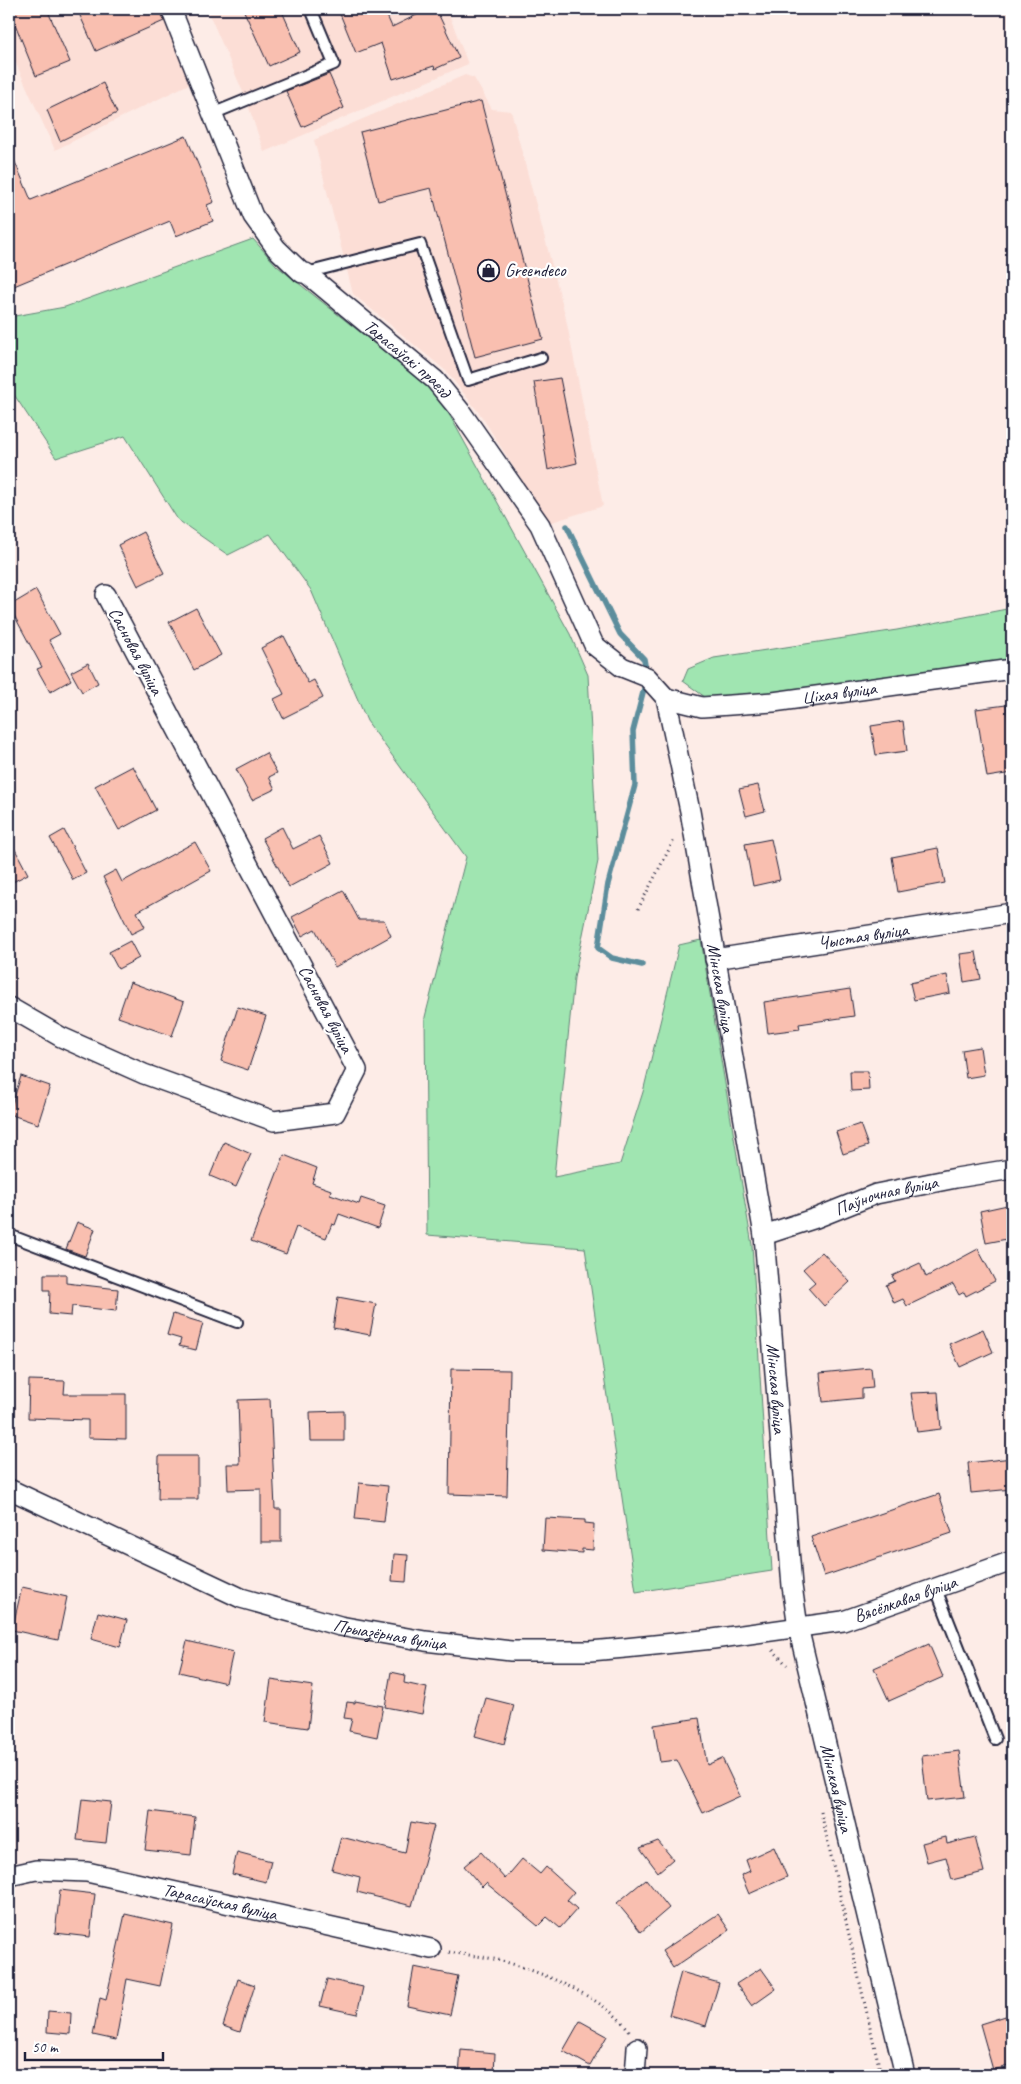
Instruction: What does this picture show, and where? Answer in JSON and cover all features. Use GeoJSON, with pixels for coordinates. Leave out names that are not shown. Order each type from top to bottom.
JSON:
{"type":"FeatureCollection","features":[{"type":"Feature","properties":{"kind":"street","name":"Тарасаўскі праезд"},"geometry":{"type":"LineString","coordinates":[[171,9],[253,216],[276,248],[302,273],[306,273],[435,380],[461,412],[540,525],[594,645],[622,667],[647,677],[666,698]]}},
{"type":"Feature","properties":{"kind":"street","name":"Сасновая вуліца"},"geometry":{"type":"LineString","coordinates":[[9,1007],[61,1037],[144,1074],[274,1121],[335,1113],[358,1070],[106,594]]}},
{"type":"Feature","properties":{"kind":"street","name":"Ціхая вуліца"},"geometry":{"type":"LineString","coordinates":[[666,698],[702,707],[773,702],[1012,669]]}},
{"type":"Feature","properties":{"kind":"street","name":"Мінская вуліца"},"geometry":{"type":"LineString","coordinates":[[666,698],[690,811],[764,1235],[792,1586],[798,1627],[905,2075]]}},
{"type":"Feature","properties":{"kind":"street","name":"Чыстая вуліца"},"geometry":{"type":"LineString","coordinates":[[715,959],[1012,913]]}},
{"type":"Feature","properties":{"kind":"street","name":"Паўночная вуліца"},"geometry":{"type":"LineString","coordinates":[[764,1235],[816,1218],[876,1194],[1012,1169]]}},
{"type":"Feature","properties":{"kind":"street","name":"Прыазёрная вуліца"},"geometry":{"type":"LineString","coordinates":[[9,1489],[241,1598],[340,1626],[425,1641],[511,1651],[590,1651],[713,1639],[798,1627]]}},
{"type":"Feature","properties":{"kind":"street","name":"Вясёлкавая вуліца"},"geometry":{"type":"LineString","coordinates":[[798,1627],[843,1621],[1012,1561]]}},
{"type":"Feature","properties":{"kind":"street","name":"Тарасаўская вуліца"},"geometry":{"type":"LineString","coordinates":[[9,1876],[36,1870],[87,1872],[431,1949]]}},
{"type":"Feature","properties":{"kind":"street"},"geometry":{"type":"LineString","coordinates":[[634,2075],[637,2048]]}},
{"type":"Feature","properties":{"kind":"lane"},"geometry":{"type":"LineString","coordinates":[[212,114],[334,64],[311,9]]}},
{"type":"Feature","properties":{"kind":"lane"},"geometry":{"type":"LineString","coordinates":[[306,273],[420,244],[468,380],[541,358]]}},
{"type":"Feature","properties":{"kind":"lane"},"geometry":{"type":"LineString","coordinates":[[9,1235],[237,1322]]}},
{"type":"Feature","properties":{"kind":"lane"},"geometry":{"type":"LineString","coordinates":[[936,1588],[995,1738]]}},
{"type":"Feature","properties":{"kind":"path"},"geometry":{"type":"LineString","coordinates":[[638,909],[690,811]]}},
{"type":"Feature","properties":{"kind":"path"},"geometry":{"type":"LineString","coordinates":[[772,1649],[788,1666]]}},
{"type":"Feature","properties":{"kind":"path"},"geometry":{"type":"LineString","coordinates":[[819,1803],[881,2075]]}},
{"type":"Feature","properties":{"kind":"path"},"geometry":{"type":"LineString","coordinates":[[431,1949],[498,1960],[545,1976],[592,1998],[600,2002],[624,2022],[637,2048]]}},
{"type":"Feature","properties":{"kind":"shaded area"},"geometry":{"type":"Polygon","coordinates":[[[9,9],[161,9],[191,83],[55,150],[9,48],[9,9]]]}},
{"type":"Feature","properties":{"kind":"shaded area"},"geometry":{"type":"Polygon","coordinates":[[[207,9],[447,9],[468,64],[264,152],[246,99],[207,9]]]}},
{"type":"Feature","properties":{"kind":"shaded area"},"geometry":{"type":"Polygon","coordinates":[[[465,75],[474,78],[492,109],[511,111],[565,314],[603,506],[549,523],[480,414],[446,371],[353,294],[314,140],[465,75]]]}},
{"type":"Feature","properties":{"kind":"green space"},"geometry":{"type":"Polygon","coordinates":[[[253,239],[277,266],[438,394],[570,634],[588,675],[598,861],[574,978],[554,1177],[620,1164],[643,1092],[679,945],[701,940],[752,1245],[772,1571],[636,1592],[585,1248],[427,1235],[425,1017],[466,857],[367,721],[311,590],[270,534],[228,555],[178,520],[125,436],[56,458],[9,387],[9,317],[65,307],[253,239]]]}},
{"type":"Feature","properties":{"kind":"green space"},"geometry":{"type":"Polygon","coordinates":[[[1012,608],[1012,663],[765,697],[705,697],[683,681],[688,669],[714,658],[897,630],[1012,608]]]}},
{"type":"Feature","properties":{"kind":"building"},"geometry":{"type":"Polygon","coordinates":[[[9,9],[47,9],[70,62],[36,76],[9,9]]]}},
{"type":"Feature","properties":{"kind":"building"},"geometry":{"type":"Polygon","coordinates":[[[77,9],[160,9],[164,21],[96,51],[77,9]]]}},
{"type":"Feature","properties":{"kind":"building"},"geometry":{"type":"Polygon","coordinates":[[[243,9],[281,9],[300,52],[269,66],[243,9]]]}},
{"type":"Feature","properties":{"kind":"building"},"geometry":{"type":"Polygon","coordinates":[[[338,9],[384,9],[392,27],[429,9],[436,9],[459,58],[435,69],[434,66],[393,79],[381,43],[356,53],[338,9]]]}},
{"type":"Feature","properties":{"kind":"building"},"geometry":{"type":"Polygon","coordinates":[[[329,74],[344,108],[302,127],[286,91],[329,74]]]}},
{"type":"Feature","properties":{"kind":"building"},"geometry":{"type":"Polygon","coordinates":[[[103,83],[117,113],[60,141],[47,110],[103,83]]]}},
{"type":"Feature","properties":{"kind":"building","name":"Greendeco"},"geometry":{"type":"Polygon","coordinates":[[[481,101],[543,339],[475,357],[431,188],[378,201],[360,132],[481,101]]]}},
{"type":"Feature","properties":{"kind":"building"},"geometry":{"type":"Polygon","coordinates":[[[186,136],[214,202],[207,205],[213,221],[176,236],[170,221],[14,286],[9,272],[9,148],[31,200],[186,136]]]}},
{"type":"Feature","properties":{"kind":"building"},"geometry":{"type":"Polygon","coordinates":[[[560,378],[577,463],[548,470],[534,382],[560,378]]]}},
{"type":"Feature","properties":{"kind":"building"},"geometry":{"type":"Polygon","coordinates":[[[143,532],[164,573],[138,586],[118,545],[143,532]]]}},
{"type":"Feature","properties":{"kind":"building"},"geometry":{"type":"Polygon","coordinates":[[[36,590],[60,634],[49,640],[71,680],[50,692],[37,669],[42,667],[9,606],[36,590]]]}},
{"type":"Feature","properties":{"kind":"building"},"geometry":{"type":"Polygon","coordinates":[[[196,608],[221,655],[194,670],[169,622],[196,608]]]}},
{"type":"Feature","properties":{"kind":"building"},"geometry":{"type":"Polygon","coordinates":[[[284,636],[308,683],[314,680],[323,698],[283,718],[274,699],[284,694],[261,648],[284,636]]]}},
{"type":"Feature","properties":{"kind":"building"},"geometry":{"type":"Polygon","coordinates":[[[88,663],[98,683],[82,692],[71,672],[88,663]]]}},
{"type":"Feature","properties":{"kind":"building"},"geometry":{"type":"Polygon","coordinates":[[[1006,705],[1012,747],[1012,773],[987,777],[976,709],[1006,705]]]}},
{"type":"Feature","properties":{"kind":"building"},"geometry":{"type":"Polygon","coordinates":[[[903,721],[907,751],[876,755],[871,726],[903,721]]]}},
{"type":"Feature","properties":{"kind":"building"},"geometry":{"type":"Polygon","coordinates":[[[266,753],[277,773],[269,777],[275,789],[252,800],[236,769],[266,753]]]}},
{"type":"Feature","properties":{"kind":"building"},"geometry":{"type":"Polygon","coordinates":[[[133,766],[156,810],[119,830],[95,786],[133,766]]]}},
{"type":"Feature","properties":{"kind":"building"},"geometry":{"type":"Polygon","coordinates":[[[758,785],[765,811],[746,816],[739,789],[758,785]]]}},
{"type":"Feature","properties":{"kind":"building"},"geometry":{"type":"Polygon","coordinates":[[[282,827],[293,849],[319,836],[333,863],[289,887],[262,838],[282,827]]]}},
{"type":"Feature","properties":{"kind":"building"},"geometry":{"type":"Polygon","coordinates":[[[64,830],[86,873],[73,880],[50,838],[64,830]]]}},
{"type":"Feature","properties":{"kind":"building"},"geometry":{"type":"Polygon","coordinates":[[[9,838],[28,874],[9,884],[9,838]]]}},
{"type":"Feature","properties":{"kind":"building"},"geometry":{"type":"Polygon","coordinates":[[[771,839],[780,880],[753,886],[745,844],[771,839]]]}},
{"type":"Feature","properties":{"kind":"building"},"geometry":{"type":"Polygon","coordinates":[[[195,842],[211,871],[137,912],[145,927],[131,934],[103,877],[116,870],[122,882],[195,842]]]}},
{"type":"Feature","properties":{"kind":"building"},"geometry":{"type":"Polygon","coordinates":[[[938,848],[945,883],[898,892],[892,857],[938,848]]]}},
{"type":"Feature","properties":{"kind":"building"},"geometry":{"type":"Polygon","coordinates":[[[343,890],[359,920],[384,920],[391,936],[335,967],[315,929],[302,936],[292,917],[343,890]]]}},
{"type":"Feature","properties":{"kind":"building"},"geometry":{"type":"Polygon","coordinates":[[[130,941],[139,958],[118,969],[109,952],[130,941]]]}},
{"type":"Feature","properties":{"kind":"building"},"geometry":{"type":"Polygon","coordinates":[[[976,952],[981,979],[964,982],[960,954],[976,952]]]}},
{"type":"Feature","properties":{"kind":"building"},"geometry":{"type":"Polygon","coordinates":[[[947,975],[950,993],[914,1000],[910,983],[947,975]]]}},
{"type":"Feature","properties":{"kind":"building"},"geometry":{"type":"Polygon","coordinates":[[[130,982],[184,1002],[172,1036],[118,1017],[130,982]]]}},
{"type":"Feature","properties":{"kind":"building"},"geometry":{"type":"Polygon","coordinates":[[[850,989],[854,1016],[799,1024],[800,1029],[768,1033],[764,1002],[850,989]]]}},
{"type":"Feature","properties":{"kind":"building"},"geometry":{"type":"Polygon","coordinates":[[[238,1007],[266,1016],[248,1070],[221,1061],[238,1007]]]}},
{"type":"Feature","properties":{"kind":"building"},"geometry":{"type":"Polygon","coordinates":[[[980,1047],[984,1075],[966,1078],[962,1050],[980,1047]]]}},
{"type":"Feature","properties":{"kind":"building"},"geometry":{"type":"Polygon","coordinates":[[[850,1071],[868,1071],[869,1090],[851,1091],[850,1071]]]}},
{"type":"Feature","properties":{"kind":"building"},"geometry":{"type":"Polygon","coordinates":[[[21,1076],[50,1086],[38,1124],[9,1114],[21,1076]]]}},
{"type":"Feature","properties":{"kind":"building"},"geometry":{"type":"Polygon","coordinates":[[[860,1124],[868,1146],[843,1154],[836,1132],[860,1124]]]}},
{"type":"Feature","properties":{"kind":"building"},"geometry":{"type":"Polygon","coordinates":[[[224,1142],[251,1154],[236,1187],[210,1176],[224,1142]]]}},
{"type":"Feature","properties":{"kind":"building"},"geometry":{"type":"Polygon","coordinates":[[[284,1155],[317,1168],[312,1183],[331,1190],[330,1194],[359,1204],[361,1198],[385,1206],[378,1228],[339,1214],[335,1225],[332,1224],[326,1238],[296,1227],[286,1254],[251,1241],[284,1155]]]}},
{"type":"Feature","properties":{"kind":"building"},"geometry":{"type":"Polygon","coordinates":[[[1012,1204],[1012,1238],[986,1243],[980,1211],[1012,1204]]]}},
{"type":"Feature","properties":{"kind":"building"},"geometry":{"type":"Polygon","coordinates":[[[77,1222],[95,1229],[85,1256],[66,1249],[77,1222]]]}},
{"type":"Feature","properties":{"kind":"building"},"geometry":{"type":"Polygon","coordinates":[[[978,1249],[995,1281],[966,1296],[964,1292],[959,1295],[953,1284],[907,1306],[903,1299],[894,1303],[886,1285],[895,1281],[892,1276],[920,1263],[926,1277],[978,1249]]]}},
{"type":"Feature","properties":{"kind":"building"},"geometry":{"type":"Polygon","coordinates":[[[822,1252],[850,1282],[824,1306],[808,1288],[815,1282],[803,1269],[822,1252]]]}},
{"type":"Feature","properties":{"kind":"building"},"geometry":{"type":"Polygon","coordinates":[[[44,1274],[66,1274],[66,1283],[118,1289],[116,1311],[72,1306],[71,1316],[49,1314],[50,1290],[44,1290],[44,1274]]]}},
{"type":"Feature","properties":{"kind":"building"},"geometry":{"type":"Polygon","coordinates":[[[338,1297],[376,1304],[370,1335],[333,1328],[338,1297]]]}},
{"type":"Feature","properties":{"kind":"building"},"geometry":{"type":"Polygon","coordinates":[[[173,1314],[203,1323],[196,1350],[179,1346],[181,1339],[167,1335],[173,1314]]]}},
{"type":"Feature","properties":{"kind":"building"},"geometry":{"type":"Polygon","coordinates":[[[983,1329],[993,1352],[960,1367],[949,1344],[983,1329]]]}},
{"type":"Feature","properties":{"kind":"building"},"geometry":{"type":"Polygon","coordinates":[[[871,1368],[873,1388],[862,1389],[862,1398],[823,1402],[820,1373],[871,1368]]]}},
{"type":"Feature","properties":{"kind":"building"},"geometry":{"type":"Polygon","coordinates":[[[451,1369],[510,1370],[507,1496],[449,1494],[451,1369]]]}},
{"type":"Feature","properties":{"kind":"building"},"geometry":{"type":"Polygon","coordinates":[[[29,1380],[65,1381],[64,1394],[126,1394],[126,1439],[88,1438],[88,1420],[28,1418],[29,1380]]]}},
{"type":"Feature","properties":{"kind":"building"},"geometry":{"type":"Polygon","coordinates":[[[938,1392],[941,1429],[917,1432],[911,1393],[938,1392]]]}},
{"type":"Feature","properties":{"kind":"building"},"geometry":{"type":"Polygon","coordinates":[[[270,1399],[275,1509],[281,1509],[281,1542],[261,1542],[261,1489],[228,1490],[227,1464],[240,1464],[238,1400],[270,1399]]]}},
{"type":"Feature","properties":{"kind":"building"},"geometry":{"type":"Polygon","coordinates":[[[344,1411],[344,1441],[311,1441],[310,1412],[344,1411]]]}},
{"type":"Feature","properties":{"kind":"building"},"geometry":{"type":"Polygon","coordinates":[[[159,1456],[198,1456],[198,1499],[158,1499],[159,1456]]]}},
{"type":"Feature","properties":{"kind":"building"},"geometry":{"type":"Polygon","coordinates":[[[1012,1458],[1012,1489],[971,1493],[968,1463],[1012,1458]]]}},
{"type":"Feature","properties":{"kind":"building"},"geometry":{"type":"Polygon","coordinates":[[[359,1483],[388,1486],[384,1522],[355,1519],[359,1483]]]}},
{"type":"Feature","properties":{"kind":"building"},"geometry":{"type":"Polygon","coordinates":[[[939,1494],[952,1533],[824,1576],[811,1537],[939,1494]]]}},
{"type":"Feature","properties":{"kind":"building"},"geometry":{"type":"Polygon","coordinates":[[[545,1518],[585,1520],[585,1523],[594,1524],[593,1550],[582,1549],[582,1553],[543,1550],[545,1518]]]}},
{"type":"Feature","properties":{"kind":"building"},"geometry":{"type":"Polygon","coordinates":[[[394,1554],[408,1555],[406,1582],[392,1581],[394,1554]]]}},
{"type":"Feature","properties":{"kind":"building"},"geometry":{"type":"Polygon","coordinates":[[[22,1587],[67,1597],[58,1640],[12,1630],[22,1587]]]}},
{"type":"Feature","properties":{"kind":"building"},"geometry":{"type":"Polygon","coordinates":[[[98,1612],[127,1620],[120,1647],[91,1639],[98,1612]]]}},
{"type":"Feature","properties":{"kind":"building"},"geometry":{"type":"Polygon","coordinates":[[[187,1641],[233,1652],[226,1683],[179,1672],[187,1641]]]}},
{"type":"Feature","properties":{"kind":"building"},"geometry":{"type":"Polygon","coordinates":[[[929,1644],[943,1677],[889,1701],[874,1668],[929,1644]]]}},
{"type":"Feature","properties":{"kind":"building"},"geometry":{"type":"Polygon","coordinates":[[[391,1672],[405,1675],[404,1683],[427,1688],[422,1714],[385,1707],[391,1672]]]}},
{"type":"Feature","properties":{"kind":"building"},"geometry":{"type":"Polygon","coordinates":[[[271,1680],[313,1686],[308,1728],[265,1722],[271,1680]]]}},
{"type":"Feature","properties":{"kind":"building"},"geometry":{"type":"Polygon","coordinates":[[[486,1698],[514,1705],[504,1744],[475,1736],[486,1698]]]}},
{"type":"Feature","properties":{"kind":"building"},"geometry":{"type":"Polygon","coordinates":[[[355,1701],[383,1706],[377,1737],[349,1731],[352,1719],[344,1718],[347,1702],[355,1703],[355,1701]]]}},
{"type":"Feature","properties":{"kind":"building"},"geometry":{"type":"Polygon","coordinates":[[[699,1718],[707,1765],[722,1758],[740,1796],[703,1813],[677,1760],[660,1762],[654,1725],[699,1718]]]}},
{"type":"Feature","properties":{"kind":"building"},"geometry":{"type":"Polygon","coordinates":[[[959,1751],[965,1797],[927,1801],[922,1756],[959,1751]]]}},
{"type":"Feature","properties":{"kind":"building"},"geometry":{"type":"Polygon","coordinates":[[[82,1799],[111,1802],[106,1843],[77,1840],[82,1799]]]}},
{"type":"Feature","properties":{"kind":"building"},"geometry":{"type":"Polygon","coordinates":[[[150,1811],[195,1817],[191,1855],[145,1850],[150,1811]]]}},
{"type":"Feature","properties":{"kind":"building"},"geometry":{"type":"Polygon","coordinates":[[[411,1822],[434,1826],[412,1906],[357,1892],[360,1877],[332,1870],[341,1837],[405,1853],[411,1822]]]}},
{"type":"Feature","properties":{"kind":"building"},"geometry":{"type":"Polygon","coordinates":[[[946,1837],[947,1844],[975,1837],[984,1872],[952,1880],[946,1857],[927,1862],[922,1843],[946,1837]]]}},
{"type":"Feature","properties":{"kind":"building"},"geometry":{"type":"Polygon","coordinates":[[[658,1841],[673,1859],[658,1872],[640,1848],[658,1841]]]}},
{"type":"Feature","properties":{"kind":"building"},"geometry":{"type":"Polygon","coordinates":[[[774,1847],[787,1877],[749,1894],[741,1875],[750,1871],[746,1860],[774,1847]]]}},
{"type":"Feature","properties":{"kind":"building"},"geometry":{"type":"Polygon","coordinates":[[[237,1852],[271,1861],[266,1882],[232,1874],[237,1852]]]}},
{"type":"Feature","properties":{"kind":"building"},"geometry":{"type":"Polygon","coordinates":[[[481,1852],[505,1879],[522,1859],[540,1874],[546,1867],[574,1892],[567,1900],[577,1909],[560,1928],[547,1917],[538,1926],[486,1883],[482,1887],[464,1866],[481,1852]]]}},
{"type":"Feature","properties":{"kind":"building"},"geometry":{"type":"Polygon","coordinates":[[[646,1879],[669,1908],[641,1932],[617,1903],[646,1879]]]}},
{"type":"Feature","properties":{"kind":"building"},"geometry":{"type":"Polygon","coordinates":[[[60,1890],[95,1894],[90,1937],[55,1933],[60,1890]]]}},
{"type":"Feature","properties":{"kind":"building"},"geometry":{"type":"Polygon","coordinates":[[[125,1914],[173,1925],[160,1986],[127,1979],[116,2040],[93,2035],[100,1998],[106,2000],[125,1914]]]}},
{"type":"Feature","properties":{"kind":"building"},"geometry":{"type":"Polygon","coordinates":[[[718,1914],[729,1930],[673,1968],[662,1951],[718,1914]]]}},
{"type":"Feature","properties":{"kind":"building"},"geometry":{"type":"Polygon","coordinates":[[[414,1967],[458,1976],[450,2015],[407,2006],[414,1967]]]}},
{"type":"Feature","properties":{"kind":"building"},"geometry":{"type":"Polygon","coordinates":[[[761,1968],[776,1989],[752,2006],[736,1984],[761,1968]]]}},
{"type":"Feature","properties":{"kind":"building"},"geometry":{"type":"Polygon","coordinates":[[[681,1972],[719,1983],[706,2026],[669,2015],[681,1972]]]}},
{"type":"Feature","properties":{"kind":"building"},"geometry":{"type":"Polygon","coordinates":[[[238,1979],[255,1985],[240,2032],[223,2026],[238,1979]]]}},
{"type":"Feature","properties":{"kind":"building"},"geometry":{"type":"Polygon","coordinates":[[[327,1979],[363,1987],[357,2014],[320,2006],[327,1979]]]}},
{"type":"Feature","properties":{"kind":"building"},"geometry":{"type":"Polygon","coordinates":[[[48,2011],[71,2013],[70,2034],[47,2032],[48,2011]]]}},
{"type":"Feature","properties":{"kind":"building"},"geometry":{"type":"Polygon","coordinates":[[[1012,2014],[1012,2065],[993,2070],[980,2024],[1012,2014]]]}},
{"type":"Feature","properties":{"kind":"building"},"geometry":{"type":"Polygon","coordinates":[[[580,2021],[607,2036],[590,2066],[563,2051],[580,2021]]]}},
{"type":"Feature","properties":{"kind":"building"},"geometry":{"type":"Polygon","coordinates":[[[461,2050],[495,2053],[494,2075],[459,2075],[461,2050]]]}},
{"type":"Feature","properties":{"kind":"waterway"},"geometry":{"type":"LineString","coordinates":[[567,526],[620,634],[644,659],[647,677],[633,731],[635,785],[608,884],[598,948],[612,958],[642,965]]}},
{"type":"Feature","properties":{"kind":"place","name":"Greendeco"},"geometry":{"type":"Point","coordinates":[489,270]}}]}
